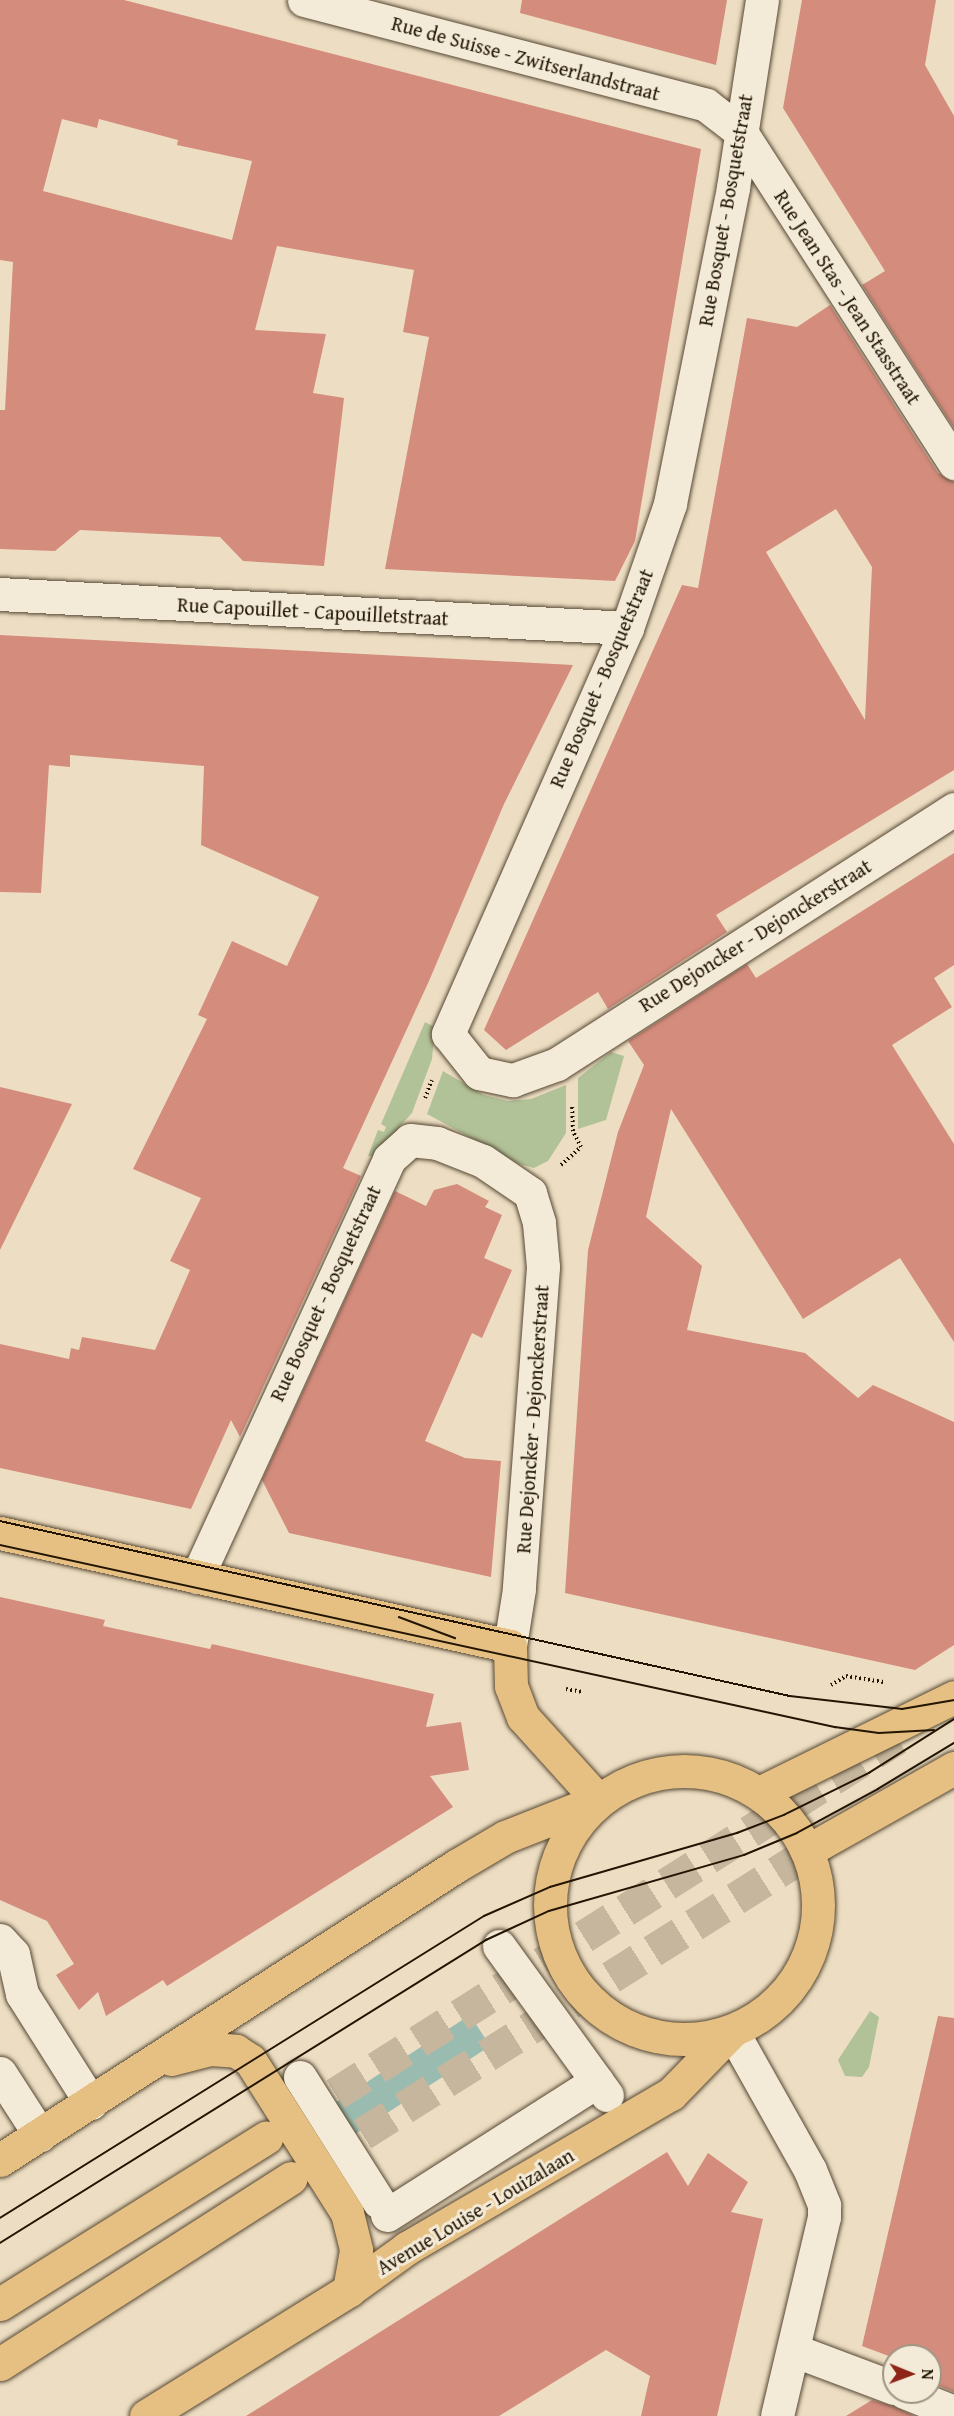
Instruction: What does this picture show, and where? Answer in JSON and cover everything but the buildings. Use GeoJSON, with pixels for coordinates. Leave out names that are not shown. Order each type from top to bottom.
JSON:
{"type":"FeatureCollection","features":[{"type":"Feature","properties":{"kind":"main road"},"geometry":{"type":"LineString","coordinates":[[0,1533],[510,1646],[511,1686],[523,1717],[599,1801]]}},
{"type":"Feature","properties":{"kind":"main road"},"geometry":{"type":"LineString","coordinates":[[759,1794],[954,1697]]}},
{"type":"Feature","properties":{"kind":"main road"},"geometry":{"type":"LineString","coordinates":[[807,1851],[954,1768]]}},
{"type":"Feature","properties":{"kind":"main road"},"geometry":{"type":"LineString","coordinates":[[0,2160],[152,2065],[249,1996],[505,1837],[599,1801],[629,1782],[673,1771],[718,1775],[759,1794],[784,1815],[807,1851],[818,1894],[814,1938],[803,1968],[769,2009],[732,2031],[697,2040],[661,2038],[626,2027],[596,2008],[572,1980],[556,1947],[549,1911],[550,1887],[559,1854],[575,1825],[599,1801]]}},
{"type":"Feature","properties":{"kind":"main road","name":"Avenue Louise - Louizalaan"},"geometry":{"type":"LineString","coordinates":[[146,2416],[349,2290],[407,2248],[671,2094],[732,2031]]}},
{"type":"Feature","properties":{"kind":"main road"},"geometry":{"type":"LineString","coordinates":[[152,2065],[210,2049],[236,2051],[250,2060],[347,2213],[356,2250],[349,2290]]}},
{"type":"Feature","properties":{"kind":"main road"},"geometry":{"type":"LineString","coordinates":[[0,2304],[266,2138]]}},
{"type":"Feature","properties":{"kind":"main road"},"geometry":{"type":"LineString","coordinates":[[0,2364],[291,2178]]}},
{"type":"Feature","properties":{"kind":"street","name":"Rue de Suisse - Zwitserlandstraat"},"geometry":{"type":"LineString","coordinates":[[304,0],[706,105],[741,132]]}},
{"type":"Feature","properties":{"kind":"street","name":"Rue Bosquet - Bosquetstraat"},"geometry":{"type":"LineString","coordinates":[[448,1034],[627,628],[670,504],[741,132],[762,0]]}},
{"type":"Feature","properties":{"kind":"street","name":"Rue Jean Stas - Jean Stasstraat"},"geometry":{"type":"LineString","coordinates":[[741,132],[954,463]]}},
{"type":"Feature","properties":{"kind":"street","name":"Rue Capouillet - Capouilletstraat"},"geometry":{"type":"LineString","coordinates":[[0,594],[627,628]]}},
{"type":"Feature","properties":{"kind":"street","name":"Rue Dejoncker - Dejonckerstraat"},"geometry":{"type":"LineString","coordinates":[[448,1034],[479,1073],[513,1080],[557,1064],[954,809]]}},
{"type":"Feature","properties":{"kind":"street","name":"Rue Bosquet - Bosquetstraat"},"geometry":{"type":"LineString","coordinates":[[197,1576],[369,1195],[388,1159],[410,1140]]}},
{"type":"Feature","properties":{"kind":"street","name":"Rue Dejoncker - Dejonckerstraat"},"geometry":{"type":"LineString","coordinates":[[410,1140],[437,1143],[483,1161],[530,1193],[539,1223],[543,1268],[519,1589],[510,1646]]}},
{"type":"Feature","properties":{"kind":"street"},"geometry":{"type":"LineString","coordinates":[[0,1940],[13,1954],[21,1994],[91,2103]]}},
{"type":"Feature","properties":{"kind":"street"},"geometry":{"type":"LineString","coordinates":[[302,2073],[386,2213],[602,2088],[499,1952]]}},
{"type":"Feature","properties":{"kind":"street"},"geometry":{"type":"LineString","coordinates":[[732,2031],[810,2170],[824,2205],[824,2217],[777,2416]]}},
{"type":"Feature","properties":{"kind":"street"},"geometry":{"type":"LineString","coordinates":[[0,2073],[40,2135]]}},
{"type":"Feature","properties":{"kind":"street"},"geometry":{"type":"LineString","coordinates":[[793,2350],[882,2383]]}},
{"type":"Feature","properties":{"kind":"street"},"geometry":{"type":"LineString","coordinates":[[934,2404],[954,2412]]}},
{"type":"Feature","properties":{"kind":"path"},"geometry":{"type":"LineString","coordinates":[[410,1140],[448,1034]]}},
{"type":"Feature","properties":{"kind":"path"},"geometry":{"type":"LineString","coordinates":[[557,1695],[566,1689],[568,1683]]}},
{"type":"Feature","properties":{"kind":"path"},"geometry":{"type":"LineString","coordinates":[[566,1689],[583,1692]]}},
{"type":"Feature","properties":{"kind":"green space"},"geometry":{"type":"Polygon","coordinates":[[[425,1022],[435,1027],[432,1059],[412,1113],[373,1156],[368,1156],[378,1130],[384,1132],[386,1127],[381,1124],[425,1022]]]}},
{"type":"Feature","properties":{"kind":"green space"},"geometry":{"type":"Polygon","coordinates":[[[611,1052],[624,1056],[606,1120],[578,1129],[578,1078],[611,1052]]]}},
{"type":"Feature","properties":{"kind":"green space"},"geometry":{"type":"Polygon","coordinates":[[[443,1071],[484,1095],[508,1101],[531,1099],[566,1085],[566,1133],[548,1161],[534,1168],[519,1164],[427,1114],[443,1071]]]}},
{"type":"Feature","properties":{"kind":"green space"},"geometry":{"type":"Polygon","coordinates":[[[870,2011],[879,2017],[869,2067],[862,2077],[845,2076],[838,2060],[870,2011]]]}},
{"type":"Feature","properties":{"kind":"water"},"geometry":{"type":"Polygon","coordinates":[[[470,2015],[490,2046],[356,2133],[336,2102],[470,2015]]]}},
{"type":"Feature","properties":{"kind":"tunnel"},"geometry":{"type":"LineString","coordinates":[[294,2120],[897,1738]]}},
{"type":"Feature","properties":{"kind":"tunnel"},"geometry":{"type":"LineString","coordinates":[[321,2160],[833,1837]]}},
{"type":"Feature","properties":{"kind":"tram line"},"geometry":{"type":"LineString","coordinates":[[0,1521],[790,1696],[902,1709],[954,1700]]}},
{"type":"Feature","properties":{"kind":"tram line"},"geometry":{"type":"LineString","coordinates":[[0,1545],[835,1727],[879,1733],[934,1730]]}},
{"type":"Feature","properties":{"kind":"tram line"},"geometry":{"type":"LineString","coordinates":[[399,1617],[455,1638]]}},
{"type":"Feature","properties":{"kind":"tram line"},"geometry":{"type":"LineString","coordinates":[[0,2218],[484,1916],[550,1887],[737,1833],[784,1815],[869,1773],[954,1719]]}},
{"type":"Feature","properties":{"kind":"tram line"},"geometry":{"type":"LineString","coordinates":[[0,2243],[486,1940],[549,1911],[744,1855],[797,1833],[878,1789],[954,1743]]}}]}
